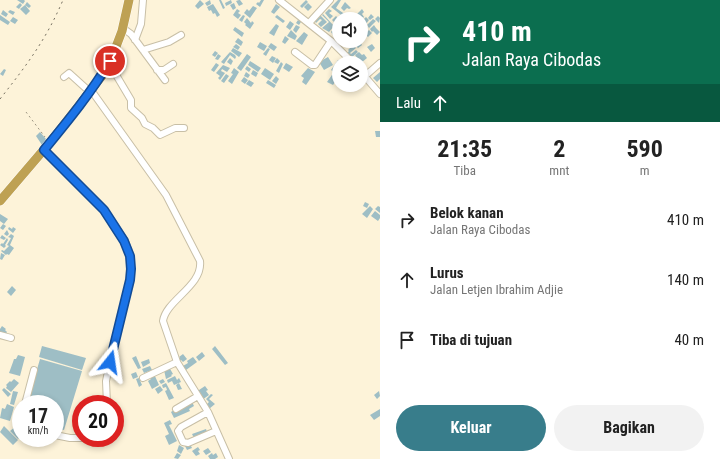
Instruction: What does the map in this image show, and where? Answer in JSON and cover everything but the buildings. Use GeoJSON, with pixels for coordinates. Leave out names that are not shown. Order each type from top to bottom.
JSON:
{"type":"FeatureCollection","features":[{"type":"Feature","properties":{"kind":"highway"},"geometry":{"type":"LineString","coordinates":[[0,201],[47,146],[95,85],[114,52],[129,0]]}},
{"type":"Feature","properties":{"kind":"street"},"geometry":{"type":"LineString","coordinates":[[135,40],[141,24],[143,0]]}},
{"type":"Feature","properties":{"kind":"street"},"geometry":{"type":"LineString","coordinates":[[279,0],[331,41],[346,56]]}},
{"type":"Feature","properties":{"kind":"street"},"geometry":{"type":"LineString","coordinates":[[309,23],[330,0]]}},
{"type":"Feature","properties":{"kind":"street"},"geometry":{"type":"LineString","coordinates":[[123,25],[124,29],[131,34],[165,80]]}},
{"type":"Feature","properties":{"kind":"street"},"geometry":{"type":"LineString","coordinates":[[143,50],[168,42],[181,35]]}},
{"type":"Feature","properties":{"kind":"street"},"geometry":{"type":"LineString","coordinates":[[295,52],[312,65],[315,65],[331,41]]}},
{"type":"Feature","properties":{"kind":"street"},"geometry":{"type":"LineString","coordinates":[[109,63],[131,100],[131,108],[142,118],[145,124],[153,128],[160,135],[175,128],[184,128]]}},
{"type":"Feature","properties":{"kind":"street"},"geometry":{"type":"LineString","coordinates":[[158,70],[164,70],[173,64]]}},
{"type":"Feature","properties":{"kind":"street"},"geometry":{"type":"LineString","coordinates":[[368,71],[379,64]]}},
{"type":"Feature","properties":{"kind":"street"},"geometry":{"type":"LineString","coordinates":[[64,77],[69,73],[95,85],[166,195],[200,261],[200,271],[181,296],[167,311],[163,317],[163,325],[177,362],[208,412],[229,459]]}},
{"type":"Feature","properties":{"kind":"street"},"geometry":{"type":"LineString","coordinates":[[368,80],[380,94]]}},
{"type":"Feature","properties":{"kind":"street"},"geometry":{"type":"LineString","coordinates":[[47,146],[104,210],[124,241],[130,256],[130,280],[106,381],[107,395]]}},
{"type":"Feature","properties":{"kind":"street"},"geometry":{"type":"LineString","coordinates":[[0,335],[11,338]]}},
{"type":"Feature","properties":{"kind":"street"},"geometry":{"type":"LineString","coordinates":[[143,378],[177,362]]}},
{"type":"Feature","properties":{"kind":"street"},"geometry":{"type":"LineString","coordinates":[[27,395],[34,370]]}},
{"type":"Feature","properties":{"kind":"street"},"geometry":{"type":"LineString","coordinates":[[176,409],[198,396]]}},
{"type":"Feature","properties":{"kind":"street"},"geometry":{"type":"LineString","coordinates":[[208,412],[181,427],[178,432],[183,442],[188,444],[216,431]]}},
{"type":"Feature","properties":{"kind":"path"},"geometry":{"type":"LineString","coordinates":[[26,112],[47,146]]}},
{"type":"Feature","properties":{"kind":"railway"},"geometry":{"type":"LineString","coordinates":[[0,99],[35,52],[50,28],[63,0]]}},
{"type":"Feature","properties":{"kind":"route"},"geometry":{"type":"LineString","coordinates":[[110,61],[102,76],[44,150],[104,210],[124,241],[130,256],[130,280],[110,362]]}}]}
